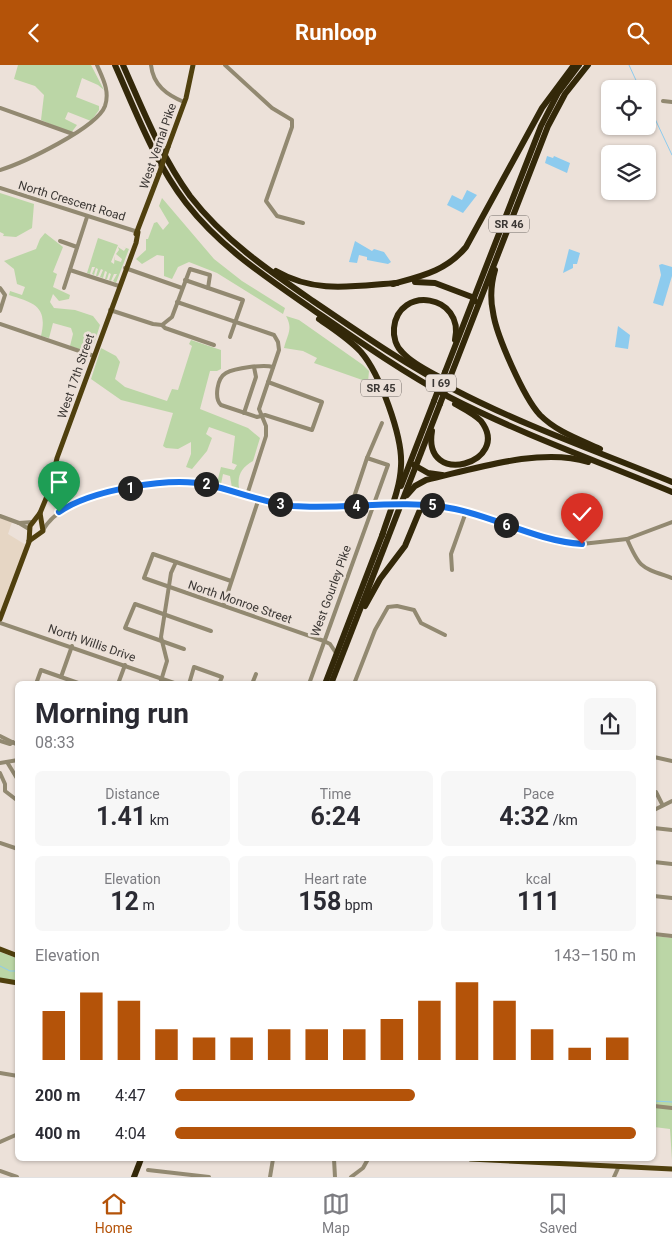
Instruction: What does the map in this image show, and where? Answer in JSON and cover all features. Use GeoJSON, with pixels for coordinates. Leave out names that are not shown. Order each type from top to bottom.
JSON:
{"type":"FeatureCollection","features":[{"type":"Feature","properties":{"kind":"highway","name":"I 69"},"geometry":{"type":"LineString","coordinates":[[115,65],[148,140],[181,197],[228,249],[273,282],[408,373],[499,421],[672,492]]}},
{"type":"Feature","properties":{"kind":"highway","name":"I 69"},"geometry":{"type":"LineString","coordinates":[[123,65],[154,135],[174,171],[201,209],[233,242],[262,265],[384,349],[477,402],[672,482]]}},
{"type":"Feature","properties":{"kind":"highway"},"geometry":{"type":"LineString","coordinates":[[393,283],[434,273],[452,261],[466,247],[542,108],[574,65]]}},
{"type":"Feature","properties":{"kind":"highway","name":"SR 46"},"geometry":{"type":"LineString","coordinates":[[382,536],[414,454],[437,404],[474,298],[544,118],[561,89],[580,65]]}},
{"type":"Feature","properties":{"kind":"highway","name":"SR 46"},"geometry":{"type":"LineString","coordinates":[[477,308],[551,119],[567,91],[588,65]]}},
{"type":"Feature","properties":{"kind":"highway"},"geometry":{"type":"LineString","coordinates":[[509,225],[494,275],[492,308],[497,330],[528,397],[540,415],[559,430],[650,473]]}},
{"type":"Feature","properties":{"kind":"highway"},"geometry":{"type":"LineString","coordinates":[[233,242],[278,272],[306,284],[328,288],[431,282],[474,298],[477,308],[448,372]]}},
{"type":"Feature","properties":{"kind":"highway","name":"SR 45"},"geometry":{"type":"LineString","coordinates":[[273,282],[357,348],[376,377],[398,435],[401,458],[399,482],[382,536],[326,681]]}},
{"type":"Feature","properties":{"kind":"highway"},"geometry":{"type":"LineString","coordinates":[[448,372],[456,335],[452,315],[443,305],[434,301],[421,300],[410,304],[400,313],[395,322],[394,335],[399,348],[406,356],[477,402]]}},
{"type":"Feature","properties":{"kind":"highway"},"geometry":{"type":"LineString","coordinates":[[408,373],[480,421],[486,432],[486,443],[484,451],[475,461],[464,465],[453,465],[443,461],[436,453],[431,436],[437,404]]}},
{"type":"Feature","properties":{"kind":"highway"},"geometry":{"type":"LineString","coordinates":[[333,681],[416,467],[437,404]]}},
{"type":"Feature","properties":{"kind":"highway"},"geometry":{"type":"LineString","coordinates":[[414,454],[416,467]]}},
{"type":"Feature","properties":{"kind":"highway"},"geometry":{"type":"LineString","coordinates":[[395,519],[408,494],[415,486],[426,481],[537,457],[557,456],[576,458],[640,479]]}},
{"type":"Feature","properties":{"kind":"highway"},"geometry":{"type":"LineString","coordinates":[[416,467],[437,475],[464,472]]}},
{"type":"Feature","properties":{"kind":"highway"},"geometry":{"type":"LineString","coordinates":[[355,622],[361,615],[380,579],[405,546],[422,505]]}},
{"type":"Feature","properties":{"kind":"highway"},"geometry":{"type":"LineString","coordinates":[[330,672],[332,681]]}},
{"type":"Feature","properties":{"kind":"highway"},"geometry":{"type":"LineString","coordinates":[[134,1177],[139,1161]]}},
{"type":"Feature","properties":{"kind":"main road","name":"West Vernal Pike"},"geometry":{"type":"LineString","coordinates":[[138,232],[184,103],[193,65]]}},
{"type":"Feature","properties":{"kind":"main road","name":"West 17th Street"},"geometry":{"type":"LineString","coordinates":[[29,530],[40,513],[50,489],[57,458],[138,232]]}},
{"type":"Feature","properties":{"kind":"main road","name":"West 17th Street"},"geometry":{"type":"LineString","coordinates":[[40,513],[43,530]]}},
{"type":"Feature","properties":{"kind":"main road"},"geometry":{"type":"LineString","coordinates":[[34,522],[41,523]]}},
{"type":"Feature","properties":{"kind":"main road"},"geometry":{"type":"LineString","coordinates":[[29,530],[37,535]]}},
{"type":"Feature","properties":{"kind":"main road"},"geometry":{"type":"LineString","coordinates":[[0,621],[29,542],[29,530]]}},
{"type":"Feature","properties":{"kind":"main road"},"geometry":{"type":"LineString","coordinates":[[29,542],[43,530]]}},
{"type":"Feature","properties":{"kind":"main road"},"geometry":{"type":"LineString","coordinates":[[0,949],[15,955]]}},
{"type":"Feature","properties":{"kind":"main road"},"geometry":{"type":"LineString","coordinates":[[0,980],[15,982]]}},
{"type":"Feature","properties":{"kind":"main road"},"geometry":{"type":"LineString","coordinates":[[510,1161],[672,1169]]}},
{"type":"Feature","properties":{"kind":"street"},"geometry":{"type":"LineString","coordinates":[[0,170],[24,162],[97,118],[105,104],[107,87],[97,65]]}},
{"type":"Feature","properties":{"kind":"street"},"geometry":{"type":"LineString","coordinates":[[151,65],[160,88],[184,103]]}},
{"type":"Feature","properties":{"kind":"street"},"geometry":{"type":"LineString","coordinates":[[225,65],[272,108],[292,119],[293,124],[266,201],[277,216],[303,223]]}},
{"type":"Feature","properties":{"kind":"street"},"geometry":{"type":"LineString","coordinates":[[663,101],[672,102]]}},
{"type":"Feature","properties":{"kind":"street"},"geometry":{"type":"LineString","coordinates":[[0,108],[72,134]]}},
{"type":"Feature","properties":{"kind":"street","name":"North Crescent Road"},"geometry":{"type":"LineString","coordinates":[[0,188],[138,232]]}},
{"type":"Feature","properties":{"kind":"street"},"geometry":{"type":"LineString","coordinates":[[64,288],[87,217]]}},
{"type":"Feature","properties":{"kind":"street"},"geometry":{"type":"LineString","coordinates":[[60,241],[77,247]]}},
{"type":"Feature","properties":{"kind":"street"},"geometry":{"type":"LineString","coordinates":[[125,268],[182,288]]}},
{"type":"Feature","properties":{"kind":"street"},"geometry":{"type":"LineString","coordinates":[[162,325],[172,317],[188,271],[192,269],[210,275],[208,288]]}},
{"type":"Feature","properties":{"kind":"street"},"geometry":{"type":"LineString","coordinates":[[70,270],[118,286]]}},
{"type":"Feature","properties":{"kind":"street"},"geometry":{"type":"LineString","coordinates":[[185,280],[243,300],[230,337]]}},
{"type":"Feature","properties":{"kind":"street"},"geometry":{"type":"LineString","coordinates":[[0,288],[5,293],[0,311]]}},
{"type":"Feature","properties":{"kind":"street"},"geometry":{"type":"LineString","coordinates":[[177,302],[274,335],[279,346],[260,404],[266,436],[247,495]]}},
{"type":"Feature","properties":{"kind":"street"},"geometry":{"type":"LineString","coordinates":[[110,310],[153,325],[162,325],[165,328],[214,345]]}},
{"type":"Feature","properties":{"kind":"street"},"geometry":{"type":"LineString","coordinates":[[0,324],[94,356]]}},
{"type":"Feature","properties":{"kind":"street"},"geometry":{"type":"LineString","coordinates":[[268,382],[320,400],[322,404],[312,430],[265,415],[262,417],[244,413],[221,405],[217,401],[216,393],[226,373],[266,365],[273,367]]}},
{"type":"Feature","properties":{"kind":"street"},"geometry":{"type":"LineString","coordinates":[[244,413],[256,377],[254,367]]}},
{"type":"Feature","properties":{"kind":"street"},"geometry":{"type":"LineString","coordinates":[[351,506],[382,423]]}},
{"type":"Feature","properties":{"kind":"street","name":"West Gourley Pike"},"geometry":{"type":"LineString","coordinates":[[310,681],[388,465],[367,459]]}},
{"type":"Feature","properties":{"kind":"street"},"geometry":{"type":"LineString","coordinates":[[41,523],[85,498],[138,487],[195,483],[293,506],[408,504],[466,512],[543,538],[566,543],[596,544],[627,539],[672,522]]}},
{"type":"Feature","properties":{"kind":"street"},"geometry":{"type":"LineString","coordinates":[[224,604],[259,498]]}},
{"type":"Feature","properties":{"kind":"street"},"geometry":{"type":"LineString","coordinates":[[452,570],[451,554],[466,512]]}},
{"type":"Feature","properties":{"kind":"street"},"geometry":{"type":"LineString","coordinates":[[0,516],[19,523],[29,530]]}},
{"type":"Feature","properties":{"kind":"street"},"geometry":{"type":"LineString","coordinates":[[43,530],[49,520]]}},
{"type":"Feature","properties":{"kind":"street"},"geometry":{"type":"LineString","coordinates":[[19,523],[34,522]]}},
{"type":"Feature","properties":{"kind":"street"},"geometry":{"type":"LineString","coordinates":[[627,539],[637,562],[645,568],[672,578]]}},
{"type":"Feature","properties":{"kind":"street","name":"North Monroe Street"},"geometry":{"type":"LineString","coordinates":[[176,561],[153,554],[144,578],[217,605],[224,604],[330,644]]}},
{"type":"Feature","properties":{"kind":"street"},"geometry":{"type":"LineString","coordinates":[[161,681],[168,661],[161,641],[176,561],[231,581]]}},
{"type":"Feature","properties":{"kind":"street"},"geometry":{"type":"LineString","coordinates":[[184,649],[125,628],[135,604],[210,631]]}},
{"type":"Feature","properties":{"kind":"street"},"geometry":{"type":"LineString","coordinates":[[355,681],[375,630],[388,607],[396,606],[414,610],[421,623],[445,635]]}},
{"type":"Feature","properties":{"kind":"street","name":"North Willis Drive"},"geometry":{"type":"LineString","coordinates":[[0,621],[170,681]]}},
{"type":"Feature","properties":{"kind":"street"},"geometry":{"type":"LineString","coordinates":[[336,654],[330,644],[341,642]]}},
{"type":"Feature","properties":{"kind":"street"},"geometry":{"type":"LineString","coordinates":[[61,677],[72,646]]}},
{"type":"Feature","properties":{"kind":"street"},"geometry":{"type":"LineString","coordinates":[[119,681],[125,665]]}},
{"type":"Feature","properties":{"kind":"street"},"geometry":{"type":"LineString","coordinates":[[189,681],[194,667],[222,677],[220,681]]}},
{"type":"Feature","properties":{"kind":"street"},"geometry":{"type":"LineString","coordinates":[[37,681],[41,670],[72,681]]}},
{"type":"Feature","properties":{"kind":"street"},"geometry":{"type":"LineString","coordinates":[[253,681],[256,674]]}},
{"type":"Feature","properties":{"kind":"street"},"geometry":{"type":"LineString","coordinates":[[0,736],[13,742]]}},
{"type":"Feature","properties":{"kind":"street"},"geometry":{"type":"LineString","coordinates":[[0,741],[10,744],[13,742]]}},
{"type":"Feature","properties":{"kind":"street"},"geometry":{"type":"LineString","coordinates":[[656,757],[672,761]]}},
{"type":"Feature","properties":{"kind":"street"},"geometry":{"type":"LineString","coordinates":[[0,763],[15,761]]}},
{"type":"Feature","properties":{"kind":"street"},"geometry":{"type":"LineString","coordinates":[[7,762],[15,776]]}},
{"type":"Feature","properties":{"kind":"street"},"geometry":{"type":"LineString","coordinates":[[0,773],[5,783],[5,791],[15,799]]}},
{"type":"Feature","properties":{"kind":"street"},"geometry":{"type":"LineString","coordinates":[[656,792],[662,804]]}},
{"type":"Feature","properties":{"kind":"street"},"geometry":{"type":"LineString","coordinates":[[656,808],[662,804],[672,801]]}},
{"type":"Feature","properties":{"kind":"street"},"geometry":{"type":"LineString","coordinates":[[656,828],[672,830]]}},
{"type":"Feature","properties":{"kind":"street"},"geometry":{"type":"LineString","coordinates":[[0,843],[15,848]]}},
{"type":"Feature","properties":{"kind":"street"},"geometry":{"type":"LineString","coordinates":[[656,862],[672,864]]}},
{"type":"Feature","properties":{"kind":"street"},"geometry":{"type":"LineString","coordinates":[[656,896],[672,898]]}},
{"type":"Feature","properties":{"kind":"street"},"geometry":{"type":"LineString","coordinates":[[656,934],[672,936]]}},
{"type":"Feature","properties":{"kind":"street"},"geometry":{"type":"LineString","coordinates":[[0,1073],[15,1076]]}},
{"type":"Feature","properties":{"kind":"street"},"geometry":{"type":"LineString","coordinates":[[656,1106],[672,1108]]}},
{"type":"Feature","properties":{"kind":"street"},"geometry":{"type":"LineString","coordinates":[[0,1142],[15,1136]]}},
{"type":"Feature","properties":{"kind":"street"},"geometry":{"type":"LineString","coordinates":[[270,1177],[273,1161]]}},
{"type":"Feature","properties":{"kind":"street"},"geometry":{"type":"LineString","coordinates":[[334,1161],[335,1177]]}},
{"type":"Feature","properties":{"kind":"street"},"geometry":{"type":"LineString","coordinates":[[351,1177],[363,1168],[367,1161]]}},
{"type":"Feature","properties":{"kind":"street"},"geometry":{"type":"LineString","coordinates":[[611,1166],[613,1177]]}},
{"type":"Feature","properties":{"kind":"street"},"geometry":{"type":"LineString","coordinates":[[613,1177],[619,1166]]}},
{"type":"Feature","properties":{"kind":"street"},"geometry":{"type":"LineString","coordinates":[[148,1169],[209,1177]]}},
{"type":"Feature","properties":{"kind":"street"},"geometry":{"type":"LineString","coordinates":[[0,1171],[18,1177]]}},
{"type":"Feature","properties":{"kind":"shaded area"},"geometry":{"type":"Polygon","coordinates":[[[0,518],[12,522],[8,534],[26,545],[0,613],[0,518]]]}},
{"type":"Feature","properties":{"kind":"green space"},"geometry":{"type":"Polygon","coordinates":[[[18,65],[91,65],[104,90],[98,85],[82,78],[76,97],[99,106],[99,110],[91,121],[68,112],[65,119],[77,125],[71,133],[41,120],[44,95],[35,86],[14,79],[18,65]]]}},
{"type":"Feature","properties":{"kind":"green space"},"geometry":{"type":"Polygon","coordinates":[[[0,193],[34,204],[32,228],[16,237],[3,236],[4,234],[0,232],[0,193]]]}},
{"type":"Feature","properties":{"kind":"green space"},"geometry":{"type":"Polygon","coordinates":[[[162,198],[214,259],[242,281],[285,308],[283,314],[217,273],[189,262],[178,267],[172,279],[164,276],[164,256],[157,255],[142,264],[136,259],[146,250],[146,239],[148,239],[154,223],[157,222],[163,230],[169,223],[159,206],[162,198]]]}},
{"type":"Feature","properties":{"kind":"green space"},"geometry":{"type":"Polygon","coordinates":[[[45,233],[63,247],[53,272],[57,274],[53,287],[70,295],[69,299],[59,301],[53,294],[50,302],[54,308],[75,310],[93,316],[100,325],[94,344],[86,340],[82,350],[70,346],[73,334],[71,328],[53,323],[49,338],[41,336],[43,326],[41,312],[32,304],[9,295],[10,291],[22,295],[25,287],[17,284],[14,269],[4,261],[36,249],[45,233]]]}},
{"type":"Feature","properties":{"kind":"green space"},"geometry":{"type":"Polygon","coordinates":[[[98,238],[118,245],[111,262],[114,264],[115,256],[115,260],[121,262],[122,259],[116,254],[119,250],[118,247],[124,251],[126,248],[121,246],[129,249],[116,283],[113,281],[117,274],[114,274],[111,281],[109,280],[111,274],[109,273],[107,279],[105,279],[107,272],[105,271],[103,278],[100,277],[103,270],[101,269],[98,276],[96,276],[98,269],[96,268],[94,275],[92,274],[95,267],[92,267],[90,274],[87,273],[98,238]]]}},
{"type":"Feature","properties":{"kind":"green space"},"geometry":{"type":"Polygon","coordinates":[[[286,316],[299,320],[363,365],[369,371],[368,382],[314,363],[317,358],[303,351],[284,348],[289,328],[286,316]]]}},
{"type":"Feature","properties":{"kind":"green space"},"geometry":{"type":"Polygon","coordinates":[[[191,340],[221,350],[221,369],[210,371],[200,409],[248,428],[260,438],[253,461],[241,472],[239,488],[236,490],[232,488],[230,476],[223,474],[221,484],[217,483],[221,467],[234,470],[237,465],[232,463],[235,436],[209,427],[206,434],[212,438],[207,451],[192,469],[186,467],[191,454],[191,442],[178,449],[163,446],[173,413],[121,400],[91,379],[101,348],[116,356],[120,362],[115,379],[125,387],[167,401],[172,389],[178,390],[192,346],[189,344],[191,340]]]}},
{"type":"Feature","properties":{"kind":"green space"},"geometry":{"type":"Polygon","coordinates":[[[656,936],[672,938],[672,1160],[670,1129],[656,1127],[656,936]]]}},
{"type":"Feature","properties":{"kind":"green space"},"geometry":{"type":"Polygon","coordinates":[[[0,952],[15,957],[15,981],[0,978],[0,952]]]}},
{"type":"Feature","properties":{"kind":"water"},"geometry":{"type":"Polygon","coordinates":[[[547,156],[553,158],[554,156],[570,163],[567,173],[545,163],[547,156]]]}},
{"type":"Feature","properties":{"kind":"water"},"geometry":{"type":"Polygon","coordinates":[[[467,190],[477,195],[463,213],[447,205],[452,195],[462,200],[467,190]]]}},
{"type":"Feature","properties":{"kind":"water"},"geometry":{"type":"Polygon","coordinates":[[[355,241],[372,251],[374,249],[384,252],[391,262],[388,264],[367,260],[367,257],[359,255],[357,263],[349,262],[355,241]]]}},
{"type":"Feature","properties":{"kind":"water"},"geometry":{"type":"Polygon","coordinates":[[[569,249],[580,253],[577,264],[573,264],[573,268],[563,273],[569,249]]]}},
{"type":"Feature","properties":{"kind":"water"},"geometry":{"type":"Polygon","coordinates":[[[659,265],[672,267],[672,276],[663,306],[653,303],[661,275],[659,265]]]}},
{"type":"Feature","properties":{"kind":"water"},"geometry":{"type":"Polygon","coordinates":[[[618,326],[630,335],[628,349],[615,347],[618,326]]]}},
{"type":"Feature","properties":{"kind":"waterway"},"geometry":{"type":"LineString","coordinates":[[629,65],[636,80]]}},
{"type":"Feature","properties":{"kind":"waterway"},"geometry":{"type":"LineString","coordinates":[[656,121],[672,155]]}},
{"type":"Feature","properties":{"kind":"waterway"},"geometry":{"type":"LineString","coordinates":[[0,966],[10,971],[15,971]]}},
{"type":"Feature","properties":{"kind":"waterway"},"geometry":{"type":"LineString","coordinates":[[656,1101],[672,1102]]}},
{"type":"Feature","properties":{"kind":"route"},"geometry":{"type":"LineString","coordinates":[[59,512],[75,502],[99,493],[184,482],[218,486],[268,501],[293,506],[336,507],[408,504],[456,509],[543,538],[582,544]]}}]}
